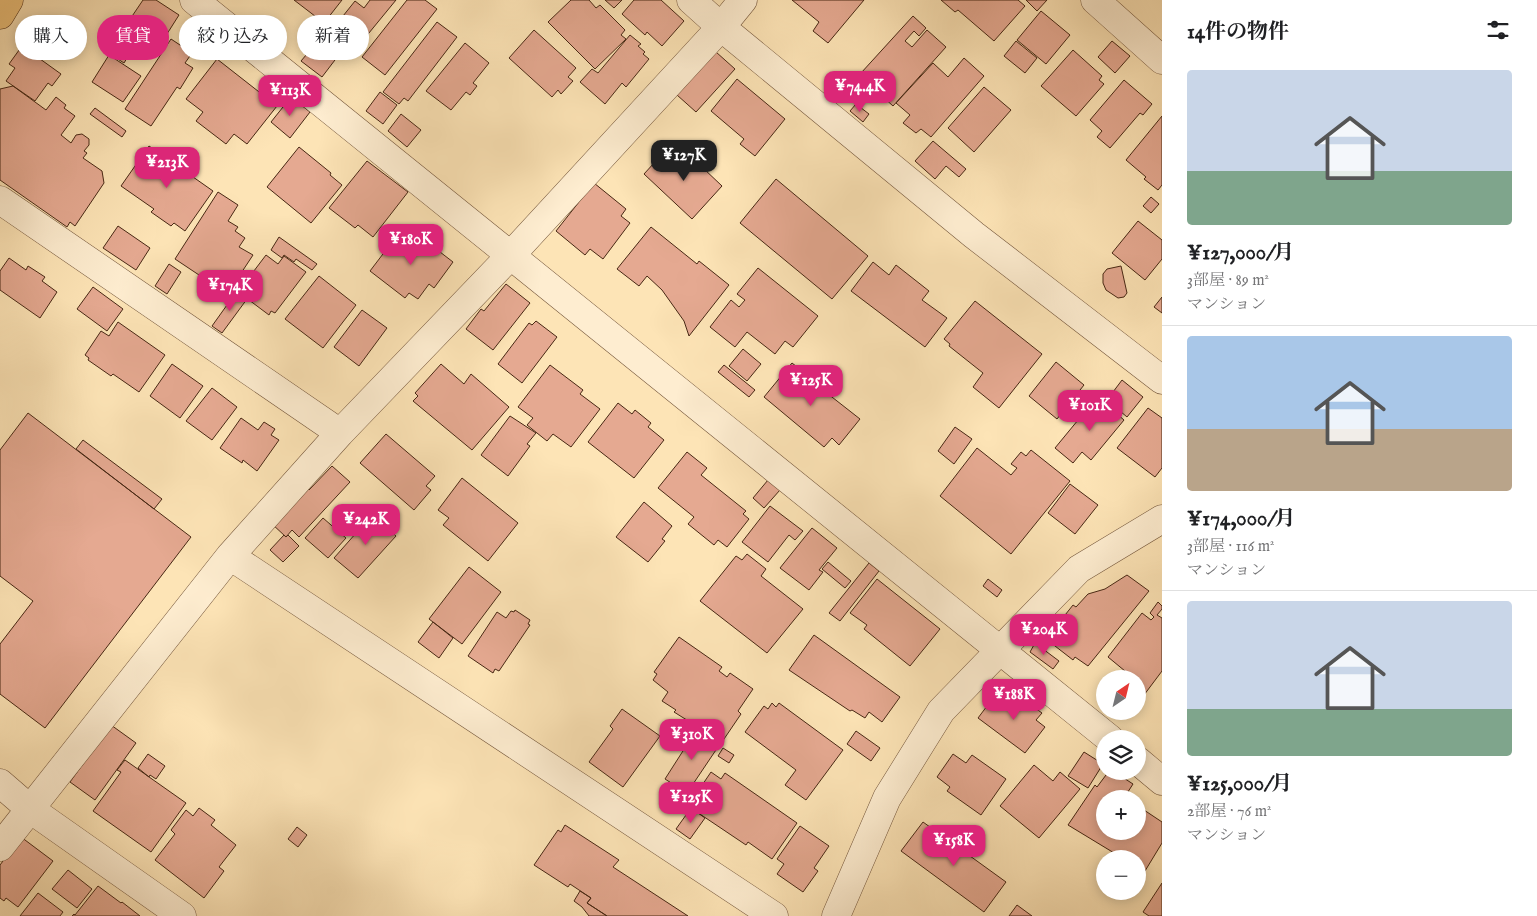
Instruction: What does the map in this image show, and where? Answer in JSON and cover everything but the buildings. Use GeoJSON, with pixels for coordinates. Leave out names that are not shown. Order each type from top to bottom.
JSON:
{"type":"FeatureCollection","features":[{"type":"Feature","properties":{"kind":"main road"},"geometry":{"type":"LineString","coordinates":[[0,14],[9,0]]}},
{"type":"Feature","properties":{"kind":"street"},"geometry":{"type":"LineString","coordinates":[[194,0],[1099,730]]}},
{"type":"Feature","properties":{"kind":"street"},"geometry":{"type":"LineString","coordinates":[[691,0],[721,27],[974,235],[1162,380]]}},
{"type":"Feature","properties":{"kind":"street"},"geometry":{"type":"LineString","coordinates":[[0,847],[230,556],[340,433],[511,255],[721,27],[743,0]]}},
{"type":"Feature","properties":{"kind":"street"},"geometry":{"type":"LineString","coordinates":[[1095,0],[1162,60]]}},
{"type":"Feature","properties":{"kind":"street"},"geometry":{"type":"LineString","coordinates":[[0,200],[340,433]]}},
{"type":"Feature","properties":{"kind":"street"},"geometry":{"type":"LineString","coordinates":[[836,916],[887,798],[941,711],[1079,569],[1162,519]]}},
{"type":"Feature","properties":{"kind":"street"},"geometry":{"type":"LineString","coordinates":[[230,556],[774,916]]}},
{"type":"Feature","properties":{"kind":"street"},"geometry":{"type":"LineString","coordinates":[[1146,768],[1162,781]]}},
{"type":"Feature","properties":{"kind":"street"},"geometry":{"type":"LineString","coordinates":[[0,783],[30,809],[182,916]]}}]}
